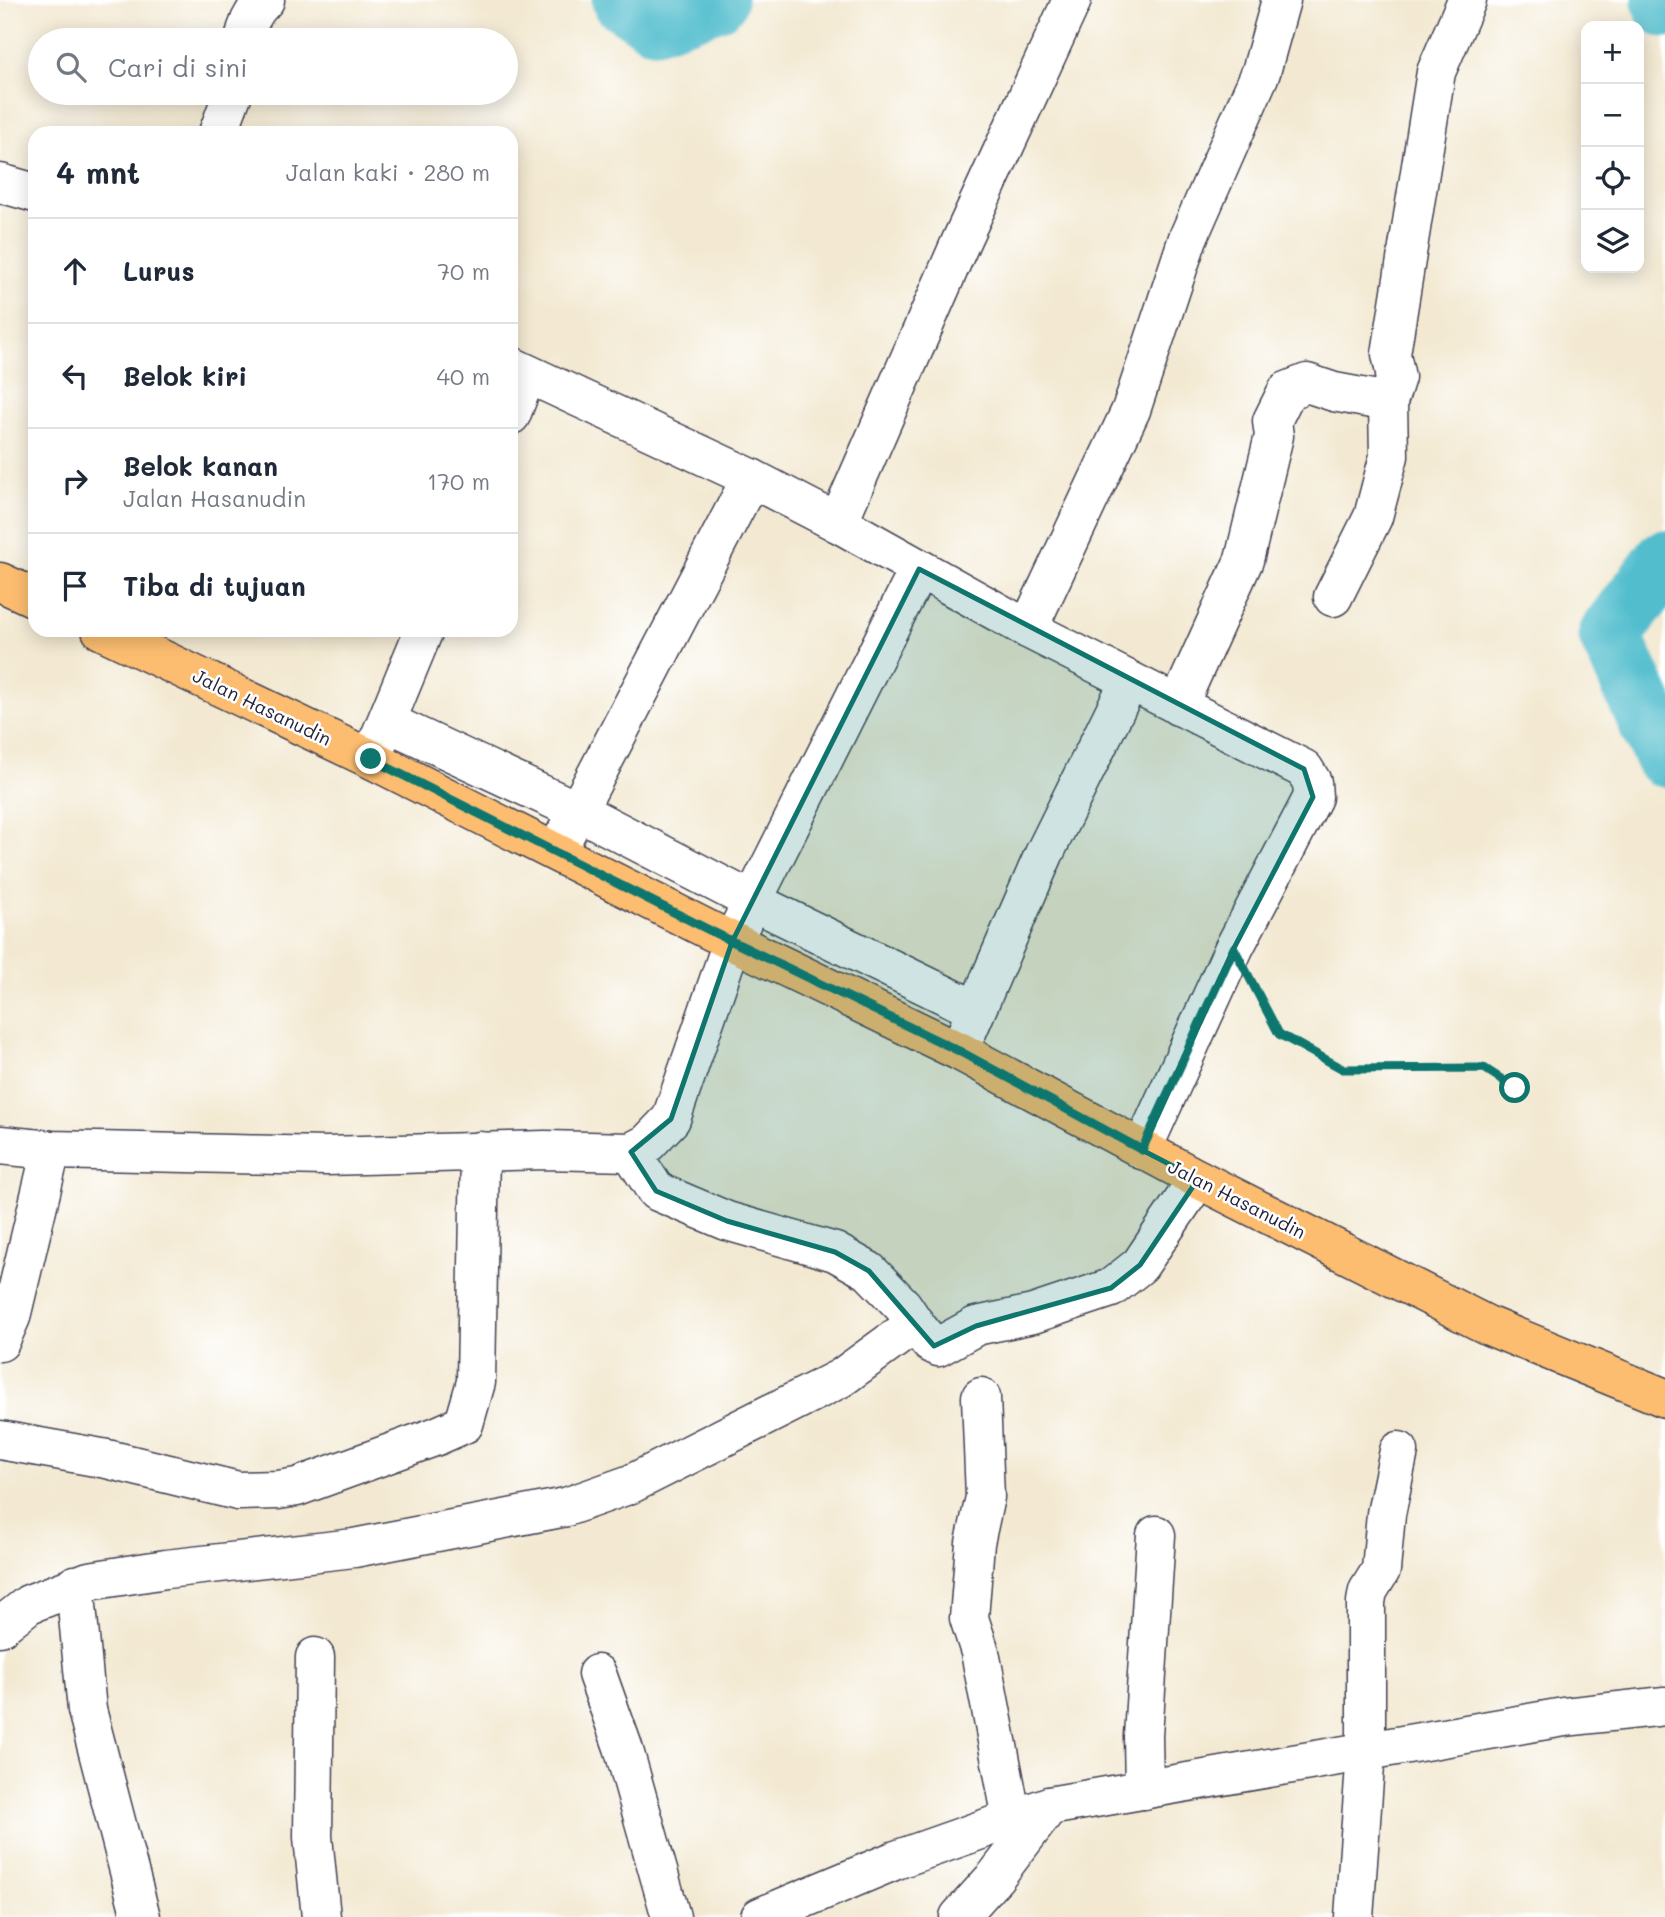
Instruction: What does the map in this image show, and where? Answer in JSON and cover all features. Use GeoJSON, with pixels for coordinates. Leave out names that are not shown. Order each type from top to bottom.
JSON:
{"type":"FeatureCollection","features":[{"type":"Feature","properties":{"kind":"main road"},"geometry":{"type":"LineString","coordinates":[[0,582],[28,595]]}},
{"type":"Feature","properties":{"kind":"main road","name":"Jalan Hasanudin"},"geometry":{"type":"LineString","coordinates":[[116,637],[371,759],[732,942],[959,1051],[1142,1150],[1489,1326],[1665,1398]]}},
{"type":"Feature","properties":{"kind":"street"},"geometry":{"type":"LineString","coordinates":[[246,28],[265,0]]}},
{"type":"Feature","properties":{"kind":"street"},"geometry":{"type":"LineString","coordinates":[[838,523],[961,241],[1073,0]]}},
{"type":"Feature","properties":{"kind":"street"},"geometry":{"type":"LineString","coordinates":[[1028,629],[1131,410],[1188,238],[1261,72],[1280,0]]}},
{"type":"Feature","properties":{"kind":"street"},"geometry":{"type":"LineString","coordinates":[[1333,597],[1373,517],[1389,456],[1388,402],[1396,377],[1391,354],[1436,72],[1467,0]]}},
{"type":"Feature","properties":{"kind":"street"},"geometry":{"type":"LineString","coordinates":[[221,126],[228,105]]}},
{"type":"Feature","properties":{"kind":"street"},"geometry":{"type":"LineString","coordinates":[[0,183],[28,191]]}},
{"type":"Feature","properties":{"kind":"street"},"geometry":{"type":"LineString","coordinates":[[519,370],[751,478],[838,523],[1028,629],[1304,769],[1312,782],[1313,797],[1234,948],[1142,1150]]}},
{"type":"Feature","properties":{"kind":"street"},"geometry":{"type":"LineString","coordinates":[[1178,706],[1244,560],[1274,436],[1272,421],[1287,391],[1307,383],[1334,392],[1388,402]]}},
{"type":"Feature","properties":{"kind":"street"},"geometry":{"type":"LineString","coordinates":[[556,852],[751,478]]}},
{"type":"Feature","properties":{"kind":"street"},"geometry":{"type":"LineString","coordinates":[[0,1145],[51,1150],[326,1156],[480,1151],[631,1152],[648,1143],[671,1119],[732,942],[919,569]]}},
{"type":"Feature","properties":{"kind":"street"},"geometry":{"type":"LineString","coordinates":[[371,759],[421,637]]}},
{"type":"Feature","properties":{"kind":"street"},"geometry":{"type":"LineString","coordinates":[[959,1051],[1044,854],[1129,681]]}},
{"type":"Feature","properties":{"kind":"street"},"geometry":{"type":"LineString","coordinates":[[387,722],[578,811],[752,901],[976,1010]]}},
{"type":"Feature","properties":{"kind":"street"},"geometry":{"type":"LineString","coordinates":[[0,1342],[11,1317],[51,1150]]}},
{"type":"Feature","properties":{"kind":"street"},"geometry":{"type":"LineString","coordinates":[[0,1440],[107,1459],[238,1491],[278,1490],[310,1482],[464,1424],[476,1381],[480,1151]]}},
{"type":"Feature","properties":{"kind":"street"},"geometry":{"type":"LineString","coordinates":[[631,1152],[656,1191],[727,1222],[835,1252],[869,1271],[903,1306],[930,1343],[938,1346],[976,1326],[1033,1314],[1111,1288],[1140,1265],[1198,1179]]}},
{"type":"Feature","properties":{"kind":"street"},"geometry":{"type":"LineString","coordinates":[[0,1627],[29,1604],[89,1581],[166,1569],[354,1548],[566,1507],[631,1484],[841,1378],[915,1324]]}},
{"type":"Feature","properties":{"kind":"street"},"geometry":{"type":"LineString","coordinates":[[981,1398],[985,1497],[975,1543],[969,1618],[980,1652],[1012,1819]]}},
{"type":"Feature","properties":{"kind":"street"},"geometry":{"type":"LineString","coordinates":[[1354,1917],[1366,1752],[1366,1602],[1368,1591],[1381,1570],[1386,1514],[1399,1451]]}},
{"type":"Feature","properties":{"kind":"street"},"geometry":{"type":"LineString","coordinates":[[1144,1790],[1143,1736],[1156,1535]]}},
{"type":"Feature","properties":{"kind":"street"},"geometry":{"type":"LineString","coordinates":[[75,1585],[87,1710],[141,1917]]}},
{"type":"Feature","properties":{"kind":"street"},"geometry":{"type":"LineString","coordinates":[[315,1657],[313,1837],[321,1917]]}},
{"type":"Feature","properties":{"kind":"street"},"geometry":{"type":"LineString","coordinates":[[597,1674],[623,1747],[671,1917]]}},
{"type":"Feature","properties":{"kind":"street"},"geometry":{"type":"LineString","coordinates":[[760,1917],[896,1860],[1049,1806],[1564,1717],[1665,1706]]}},
{"type":"Feature","properties":{"kind":"street"},"geometry":{"type":"LineString","coordinates":[[959,1917],[996,1875],[1049,1806]]}},
{"type":"Feature","properties":{"kind":"path"},"geometry":{"type":"LineString","coordinates":[[1234,948],[1279,1034],[1343,1069],[1484,1068],[1515,1088]]}},
{"type":"Feature","properties":{"kind":"highlighted area"},"geometry":{"type":"Polygon","coordinates":[[[919,569],[1304,769],[1313,797],[1234,948],[1142,1150],[1198,1179],[1140,1265],[1111,1288],[976,1326],[934,1346],[869,1271],[835,1252],[727,1221],[656,1191],[631,1152],[671,1119],[732,942],[919,569]]]}},
{"type":"Feature","properties":{"kind":"waterway"},"geometry":{"type":"LineString","coordinates":[[623,0],[655,21],[716,0]]}},
{"type":"Feature","properties":{"kind":"waterway"},"geometry":{"type":"LineString","coordinates":[[1663,0],[1665,6]]}},
{"type":"Feature","properties":{"kind":"waterway"},"geometry":{"type":"LineString","coordinates":[[1665,561],[1610,635],[1665,756]]}},
{"type":"Feature","properties":{"kind":"route"},"geometry":{"type":"LineString","coordinates":[[371,759],[713,932],[959,1051],[1142,1150],[1234,948],[1279,1034],[1343,1069],[1484,1068],[1515,1088]]}}]}
